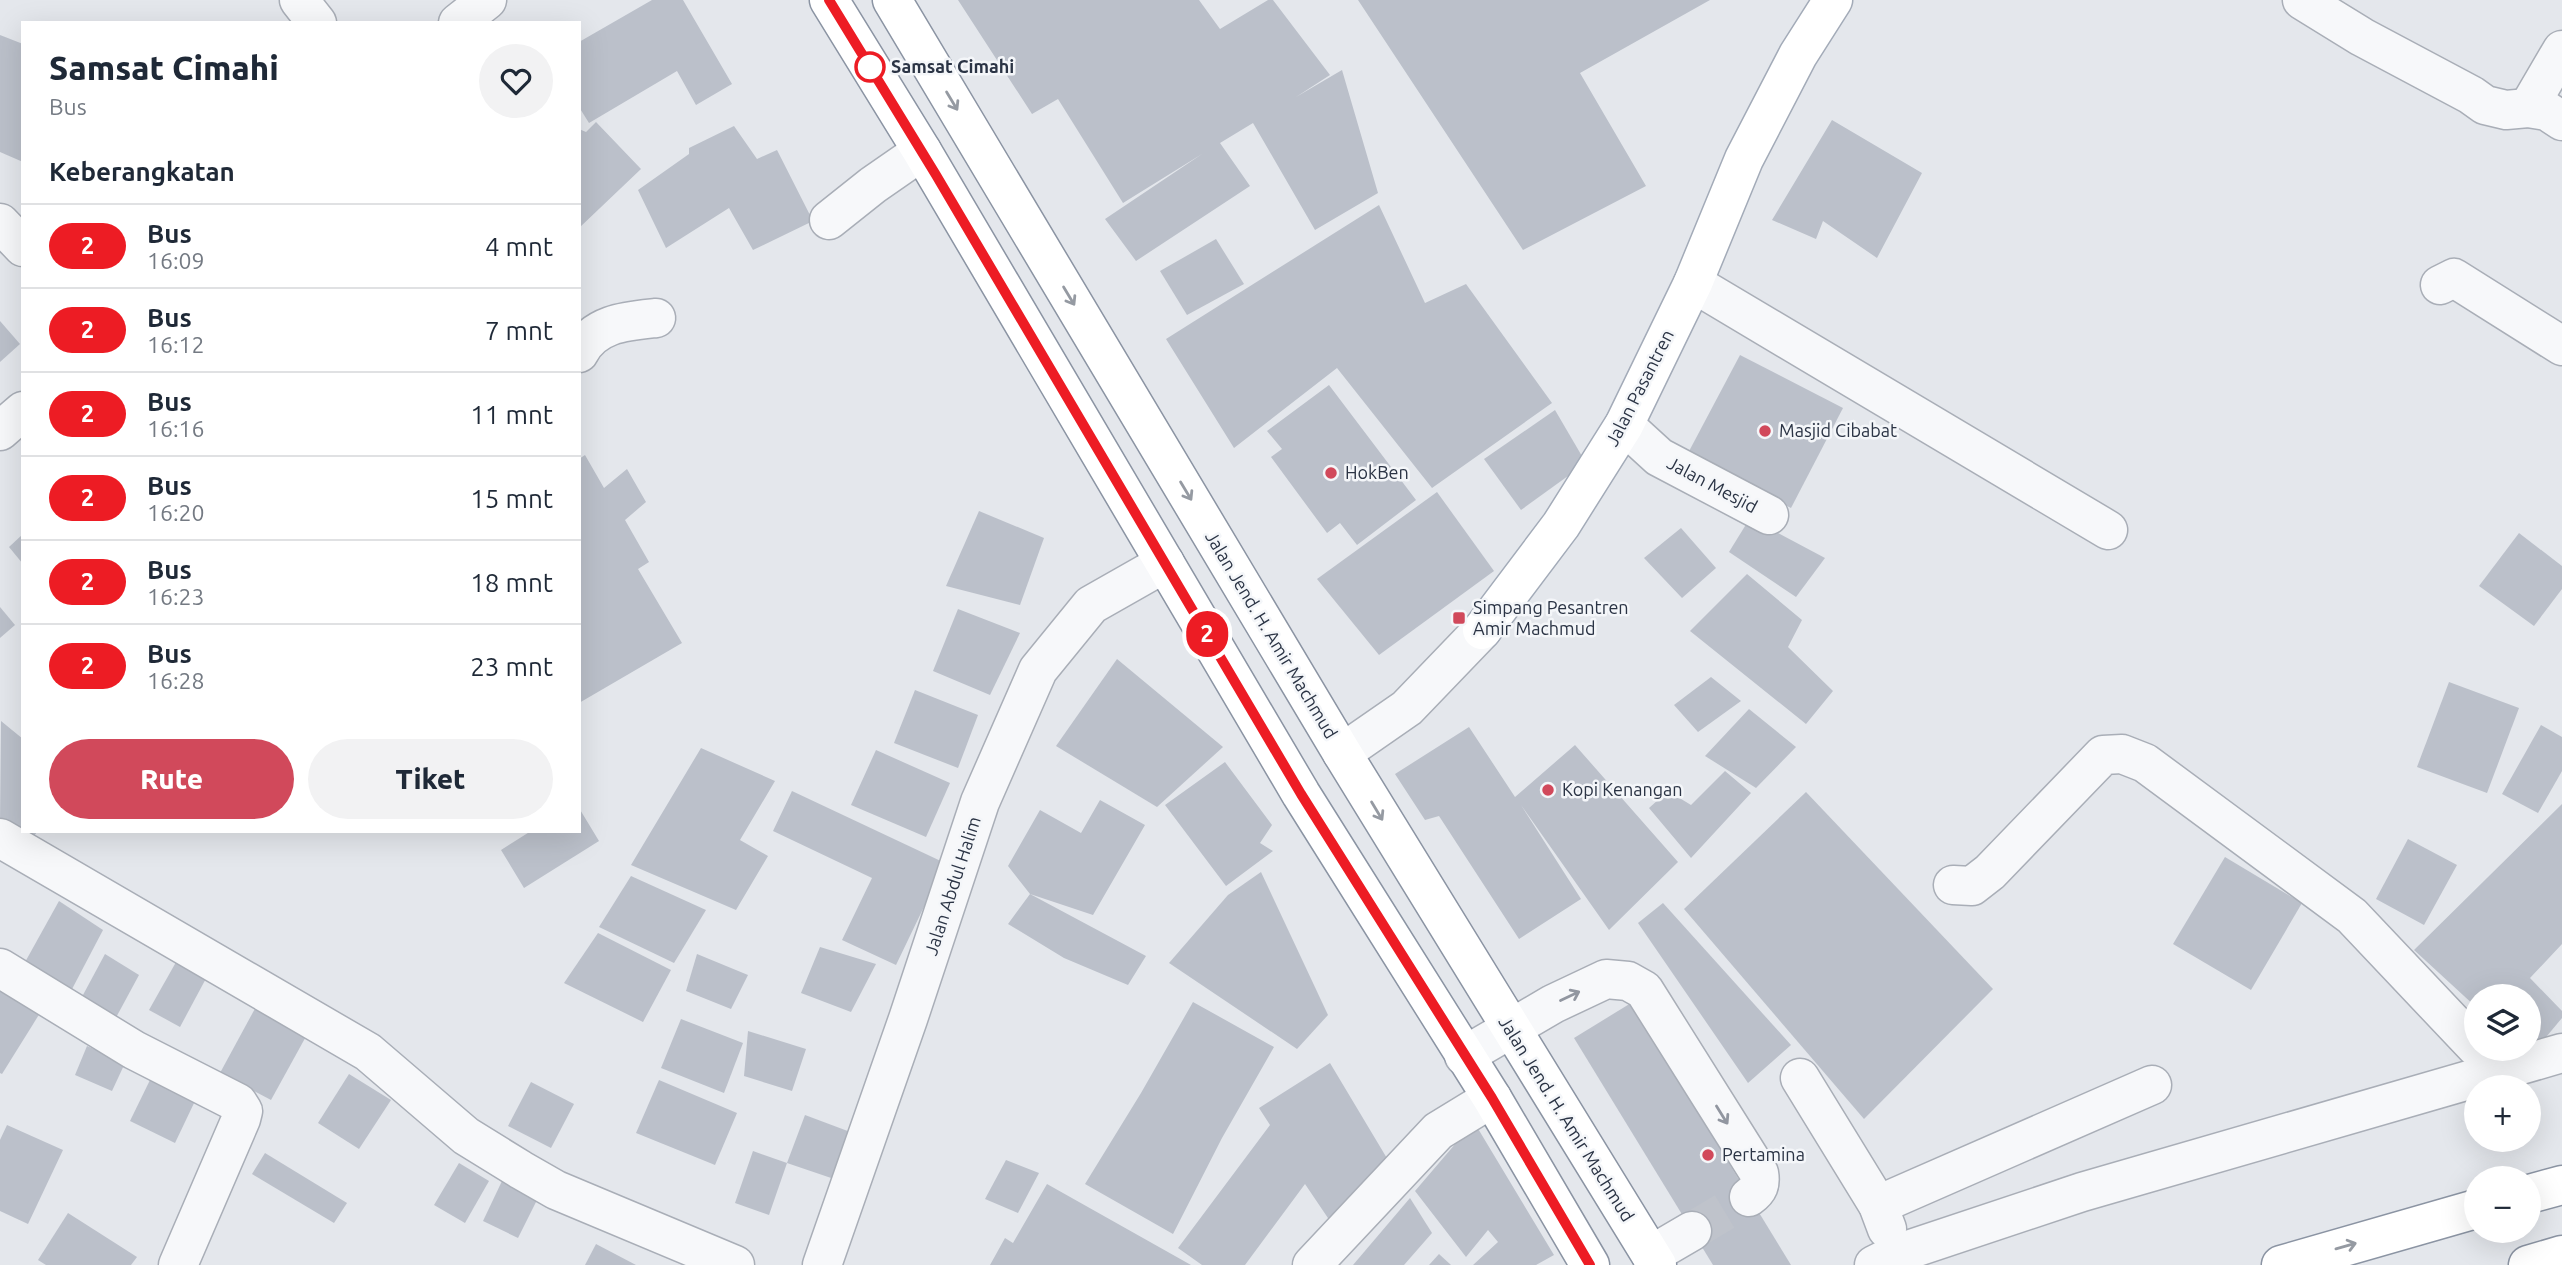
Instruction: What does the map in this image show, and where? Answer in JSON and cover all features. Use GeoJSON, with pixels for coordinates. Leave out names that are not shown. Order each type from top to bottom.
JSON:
{"type":"FeatureCollection","features":[{"type":"Feature","properties":{"kind":"main road"},"geometry":{"type":"LineString","coordinates":[[829,0],[922,151],[1301,794],[1492,1098],[1590,1265]]}},
{"type":"Feature","properties":{"kind":"main road","name":"Jalan Jend. H. Amir Machmud"},"geometry":{"type":"LineString","coordinates":[[892,0],[1342,752],[1654,1260]]}},
{"type":"Feature","properties":{"kind":"main road","name":"Jalan Pasantren"},"geometry":{"type":"LineString","coordinates":[[1482,630],[1561,525],[1624,425],[1693,283],[1744,159],[1798,55],[1833,0]]}},
{"type":"Feature","properties":{"kind":"main road"},"geometry":{"type":"LineString","coordinates":[[2541,1191],[2562,1185]]}},
{"type":"Feature","properties":{"kind":"main road"},"geometry":{"type":"LineString","coordinates":[[2281,1265],[2464,1212]]}},
{"type":"Feature","properties":{"kind":"main road"},"geometry":{"type":"LineString","coordinates":[[2528,1265],[2562,1255]]}},
{"type":"Feature","properties":{"kind":"street"},"geometry":{"type":"LineString","coordinates":[[299,0],[315,21]]}},
{"type":"Feature","properties":{"kind":"street"},"geometry":{"type":"LineString","coordinates":[[461,21],[487,0]]}},
{"type":"Feature","properties":{"kind":"street"},"geometry":{"type":"LineString","coordinates":[[2302,0],[2362,37],[2485,105],[2506,110],[2545,115],[2562,50]]}},
{"type":"Feature","properties":{"kind":"street"},"geometry":{"type":"LineString","coordinates":[[829,220],[922,151]]}},
{"type":"Feature","properties":{"kind":"street"},"geometry":{"type":"LineString","coordinates":[[0,223],[21,245]]}},
{"type":"Feature","properties":{"kind":"street"},"geometry":{"type":"LineString","coordinates":[[2440,285],[2454,278],[2562,346]]}},
{"type":"Feature","properties":{"kind":"street"},"geometry":{"type":"LineString","coordinates":[[1693,283],[2108,530]]}},
{"type":"Feature","properties":{"kind":"street"},"geometry":{"type":"LineString","coordinates":[[581,349],[604,327],[628,320],[656,318]]}},
{"type":"Feature","properties":{"kind":"street"},"geometry":{"type":"LineString","coordinates":[[0,431],[21,413]]}},
{"type":"Feature","properties":{"kind":"street","name":"Jalan Mesjid"},"geometry":{"type":"LineString","coordinates":[[1624,425],[1659,457],[1769,515]]}},
{"type":"Feature","properties":{"kind":"street","name":"Jalan Abdul Halim"},"geometry":{"type":"LineString","coordinates":[[822,1265],[981,802],[1038,670],[1091,605],[1165,563]]}},
{"type":"Feature","properties":{"kind":"street","name":"Jalan Pasantren"},"geometry":{"type":"LineString","coordinates":[[1342,752],[1407,708],[1482,630]]}},
{"type":"Feature","properties":{"kind":"street"},"geometry":{"type":"LineString","coordinates":[[1953,885],[1972,886],[1990,872],[2103,755],[2122,754],[2145,763],[2352,916],[2464,1034]]}},
{"type":"Feature","properties":{"kind":"street"},"geometry":{"type":"LineString","coordinates":[[0,838],[368,1052],[466,1136],[556,1190],[735,1265]]}},
{"type":"Feature","properties":{"kind":"street"},"geometry":{"type":"LineString","coordinates":[[0,968],[134,1050],[238,1102],[243,1111],[241,1119],[178,1265]]}},
{"type":"Feature","properties":{"kind":"street"},"geometry":{"type":"LineString","coordinates":[[1464,1056],[1553,1004],[1606,979],[1628,981],[1644,990],[1759,1172],[1761,1183],[1749,1197]]}},
{"type":"Feature","properties":{"kind":"street"},"geometry":{"type":"LineString","coordinates":[[2541,1054],[2562,1053]]}},
{"type":"Feature","properties":{"kind":"street"},"geometry":{"type":"LineString","coordinates":[[1800,1078],[1878,1205],[1885,1259],[2470,1061]]}},
{"type":"Feature","properties":{"kind":"street"},"geometry":{"type":"LineString","coordinates":[[1878,1205],[2152,1085]]}},
{"type":"Feature","properties":{"kind":"street"},"geometry":{"type":"LineString","coordinates":[[1312,1265],[1438,1131],[1492,1098]]}},
{"type":"Feature","properties":{"kind":"street"},"geometry":{"type":"LineString","coordinates":[[1654,1260],[1692,1231]]}},
{"type":"Feature","properties":{"kind":"building"},"geometry":{"type":"Polygon","coordinates":[[[652,0],[683,0],[732,84],[696,105],[677,71],[589,123],[581,110],[581,41],[652,0]]]}},
{"type":"Feature","properties":{"kind":"building"},"geometry":{"type":"Polygon","coordinates":[[[958,0],[1199,0],[1220,29],[1268,0],[1273,0],[1330,75],[1296,97],[1342,70],[1378,193],[1315,230],[1253,123],[1220,143],[1250,186],[1136,261],[1105,219],[1202,154],[1123,203],[1058,99],[1032,114],[958,0]]]}},
{"type":"Feature","properties":{"kind":"building"},"geometry":{"type":"Polygon","coordinates":[[[1358,0],[1710,0],[1580,73],[1646,186],[1523,250],[1358,0]]]}},
{"type":"Feature","properties":{"kind":"building"},"geometry":{"type":"Polygon","coordinates":[[[0,35],[21,43],[21,161],[0,152],[0,35]]]}},
{"type":"Feature","properties":{"kind":"building"},"geometry":{"type":"Polygon","coordinates":[[[1832,120],[1922,173],[1877,258],[1823,221],[1816,239],[1772,220],[1832,120]]]}},
{"type":"Feature","properties":{"kind":"building"},"geometry":{"type":"Polygon","coordinates":[[[596,122],[641,169],[581,226],[581,130],[586,132],[596,122]]]}},
{"type":"Feature","properties":{"kind":"building"},"geometry":{"type":"Polygon","coordinates":[[[734,126],[757,159],[777,150],[813,221],[753,250],[729,208],[666,248],[638,190],[689,154],[689,148],[734,126]]]}},
{"type":"Feature","properties":{"kind":"building"},"geometry":{"type":"Polygon","coordinates":[[[1379,205],[1425,303],[1466,284],[1552,403],[1432,488],[1337,368],[1234,448],[1166,339],[1379,205]]]}},
{"type":"Feature","properties":{"kind":"building"},"geometry":{"type":"Polygon","coordinates":[[[1216,239],[1244,284],[1187,315],[1160,271],[1216,239]]]}},
{"type":"Feature","properties":{"kind":"building"},"geometry":{"type":"Polygon","coordinates":[[[0,321],[20,344],[0,362],[0,321]]]}},
{"type":"Feature","properties":{"kind":"building","name":"Masjid Cibabat"},"geometry":{"type":"Polygon","coordinates":[[[1740,355],[1843,408],[1791,508],[1687,455],[1740,355]]]}},
{"type":"Feature","properties":{"kind":"building"},"geometry":{"type":"Polygon","coordinates":[[[1329,385],[1416,500],[1357,545],[1340,523],[1327,533],[1271,457],[1282,449],[1267,431],[1329,385]]]}},
{"type":"Feature","properties":{"kind":"building"},"geometry":{"type":"Polygon","coordinates":[[[1555,410],[1586,463],[1521,510],[1484,459],[1555,410]]]}},
{"type":"Feature","properties":{"kind":"building"},"geometry":{"type":"Polygon","coordinates":[[[585,455],[604,488],[627,469],[646,502],[625,520],[649,562],[638,569],[682,643],[581,702],[581,458],[585,455]]]}},
{"type":"Feature","properties":{"kind":"building"},"geometry":{"type":"Polygon","coordinates":[[[1437,492],[1494,571],[1379,655],[1317,579],[1437,492]]]}},
{"type":"Feature","properties":{"kind":"building"},"geometry":{"type":"Polygon","coordinates":[[[979,511],[1044,538],[1020,605],[946,586],[979,511]]]}},
{"type":"Feature","properties":{"kind":"building"},"geometry":{"type":"Polygon","coordinates":[[[1750,518],[1825,558],[1796,597],[1729,552],[1750,518]]]}},
{"type":"Feature","properties":{"kind":"building"},"geometry":{"type":"Polygon","coordinates":[[[1681,528],[1716,568],[1682,598],[1644,558],[1681,528]]]}},
{"type":"Feature","properties":{"kind":"building"},"geometry":{"type":"Polygon","coordinates":[[[2519,533],[2562,566],[2562,589],[2534,626],[2479,586],[2519,533]]]}},
{"type":"Feature","properties":{"kind":"building"},"geometry":{"type":"Polygon","coordinates":[[[21,536],[21,562],[9,547],[21,536]]]}},
{"type":"Feature","properties":{"kind":"building"},"geometry":{"type":"Polygon","coordinates":[[[1747,574],[1802,620],[1788,647],[1833,691],[1806,724],[1690,631],[1747,574]]]}},
{"type":"Feature","properties":{"kind":"building"},"geometry":{"type":"Polygon","coordinates":[[[0,607],[15,625],[0,638],[0,607]]]}},
{"type":"Feature","properties":{"kind":"building"},"geometry":{"type":"Polygon","coordinates":[[[958,609],[1020,633],[990,695],[933,671],[958,609]]]}},
{"type":"Feature","properties":{"kind":"building"},"geometry":{"type":"Polygon","coordinates":[[[1117,659],[1223,747],[1157,807],[1056,746],[1117,659]]]}},
{"type":"Feature","properties":{"kind":"building"},"geometry":{"type":"Polygon","coordinates":[[[1711,677],[1741,701],[1698,732],[1674,705],[1711,677]]]}},
{"type":"Feature","properties":{"kind":"building"},"geometry":{"type":"Polygon","coordinates":[[[2449,682],[2519,708],[2487,793],[2417,767],[2449,682]]]}},
{"type":"Feature","properties":{"kind":"building"},"geometry":{"type":"Polygon","coordinates":[[[915,690],[978,715],[958,768],[894,743],[915,690]]]}},
{"type":"Feature","properties":{"kind":"building"},"geometry":{"type":"Polygon","coordinates":[[[1749,709],[1796,747],[1756,788],[1705,756],[1749,709]]]}},
{"type":"Feature","properties":{"kind":"building"},"geometry":{"type":"Polygon","coordinates":[[[1,721],[21,737],[21,833],[36,833],[27,844],[0,821],[1,721]]]}},
{"type":"Feature","properties":{"kind":"building"},"geometry":{"type":"Polygon","coordinates":[[[2541,725],[2562,737],[2562,771],[2538,813],[2502,794],[2541,725]]]}},
{"type":"Feature","properties":{"kind":"building"},"geometry":{"type":"Polygon","coordinates":[[[1469,727],[1515,797],[1575,745],[1678,862],[1609,930],[1521,805],[1581,899],[1519,939],[1439,816],[1425,820],[1395,774],[1469,727]]]}},
{"type":"Feature","properties":{"kind":"building"},"geometry":{"type":"Polygon","coordinates":[[[701,748],[775,781],[740,840],[768,856],[736,910],[631,865],[701,748]]]}},
{"type":"Feature","properties":{"kind":"building"},"geometry":{"type":"Polygon","coordinates":[[[876,750],[950,783],[926,837],[851,805],[876,750]]]}},
{"type":"Feature","properties":{"kind":"building"},"geometry":{"type":"Polygon","coordinates":[[[1225,762],[1272,825],[1260,843],[1273,851],[1226,886],[1165,805],[1225,762]]]}},
{"type":"Feature","properties":{"kind":"building"},"geometry":{"type":"Polygon","coordinates":[[[1725,771],[1751,793],[1691,858],[1649,808],[1668,791],[1691,805],[1725,771]]]}},
{"type":"Feature","properties":{"kind":"building"},"geometry":{"type":"Polygon","coordinates":[[[792,791],[945,863],[896,965],[842,940],[872,878],[773,831],[792,791]]]}},
{"type":"Feature","properties":{"kind":"building"},"geometry":{"type":"Polygon","coordinates":[[[1806,792],[1993,989],[1864,1119],[1684,909],[1806,792]]]}},
{"type":"Feature","properties":{"kind":"building"},"geometry":{"type":"Polygon","coordinates":[[[1100,800],[1145,825],[1093,915],[1030,894],[1008,866],[1040,810],[1081,833],[1100,800]]]}},
{"type":"Feature","properties":{"kind":"building"},"geometry":{"type":"Polygon","coordinates":[[[2562,804],[2562,944],[2530,978],[2536,984],[2464,984],[2464,996],[2414,950],[2562,804]]]}},
{"type":"Feature","properties":{"kind":"building"},"geometry":{"type":"Polygon","coordinates":[[[581,811],[599,841],[524,888],[501,850],[528,833],[581,833],[581,811]]]}},
{"type":"Feature","properties":{"kind":"building"},"geometry":{"type":"Polygon","coordinates":[[[2408,839],[2457,865],[2424,925],[2376,899],[2408,839]]]}},
{"type":"Feature","properties":{"kind":"building"},"geometry":{"type":"Polygon","coordinates":[[[2225,857],[2302,903],[2251,990],[2173,944],[2225,857]]]}},
{"type":"Feature","properties":{"kind":"building"},"geometry":{"type":"Polygon","coordinates":[[[1261,872],[1328,1015],[1297,1049],[1169,963],[1228,895],[1261,872]]]}},
{"type":"Feature","properties":{"kind":"building"},"geometry":{"type":"Polygon","coordinates":[[[631,876],[706,910],[674,963],[599,927],[631,876]]]}},
{"type":"Feature","properties":{"kind":"building"},"geometry":{"type":"Polygon","coordinates":[[[1030,894],[1146,956],[1128,985],[1064,958],[1008,924],[1030,894]]]}},
{"type":"Feature","properties":{"kind":"building"},"geometry":{"type":"Polygon","coordinates":[[[59,901],[103,930],[71,991],[24,964],[59,901]]]}},
{"type":"Feature","properties":{"kind":"building"},"geometry":{"type":"Polygon","coordinates":[[[1663,903],[1791,1045],[1748,1083],[1638,923],[1663,903]]]}},
{"type":"Feature","properties":{"kind":"building"},"geometry":{"type":"Polygon","coordinates":[[[598,933],[671,970],[643,1022],[564,983],[598,933]]]}},
{"type":"Feature","properties":{"kind":"building"},"geometry":{"type":"Polygon","coordinates":[[[820,947],[876,964],[851,1012],[801,993],[820,947]]]}},
{"type":"Feature","properties":{"kind":"building"},"geometry":{"type":"Polygon","coordinates":[[[105,954],[139,975],[112,1025],[76,1008],[105,954]]]}},
{"type":"Feature","properties":{"kind":"building"},"geometry":{"type":"Polygon","coordinates":[[[697,954],[748,975],[731,1009],[686,991],[697,954]]]}},
{"type":"Feature","properties":{"kind":"building"},"geometry":{"type":"Polygon","coordinates":[[[180,955],[210,971],[180,1027],[149,1010],[180,955]]]}},
{"type":"Feature","properties":{"kind":"building"},"geometry":{"type":"Polygon","coordinates":[[[0,977],[45,1005],[2,1074],[0,1073],[0,977]]]}},
{"type":"Feature","properties":{"kind":"building"},"geometry":{"type":"Polygon","coordinates":[[[2541,989],[2562,1011],[2562,1018],[2541,1043],[2541,989]]]}},
{"type":"Feature","properties":{"kind":"building"},"geometry":{"type":"Polygon","coordinates":[[[1193,1002],[1274,1047],[1222,1138],[1173,1234],[1085,1184],[1193,1002]]]}},
{"type":"Feature","properties":{"kind":"building"},"geometry":{"type":"Polygon","coordinates":[[[258,1003],[309,1031],[271,1100],[220,1073],[258,1003]]]}},
{"type":"Feature","properties":{"kind":"building"},"geometry":{"type":"Polygon","coordinates":[[[1631,1003],[1791,1265],[1713,1265],[1574,1038],[1631,1003]]]}},
{"type":"Feature","properties":{"kind":"building"},"geometry":{"type":"Polygon","coordinates":[[[681,1019],[743,1043],[724,1093],[661,1068],[681,1019]]]}},
{"type":"Feature","properties":{"kind":"building"},"geometry":{"type":"Polygon","coordinates":[[[748,1031],[806,1049],[792,1091],[744,1076],[748,1031]]]}},
{"type":"Feature","properties":{"kind":"building"},"geometry":{"type":"Polygon","coordinates":[[[87,1046],[125,1063],[112,1091],[75,1075],[87,1046]]]}},
{"type":"Feature","properties":{"kind":"building"},"geometry":{"type":"Polygon","coordinates":[[[1330,1063],[1394,1170],[1332,1224],[1305,1184],[1245,1265],[1202,1265],[1178,1248],[1270,1125],[1259,1108],[1330,1063]]]}},
{"type":"Feature","properties":{"kind":"building"},"geometry":{"type":"Polygon","coordinates":[[[349,1074],[391,1100],[359,1149],[318,1123],[349,1074]]]}},
{"type":"Feature","properties":{"kind":"building"},"geometry":{"type":"Polygon","coordinates":[[[150,1080],[195,1101],[175,1143],[130,1121],[150,1080]]]}},
{"type":"Feature","properties":{"kind":"building"},"geometry":{"type":"Polygon","coordinates":[[[659,1080],[737,1113],[715,1165],[636,1133],[659,1080]]]}},
{"type":"Feature","properties":{"kind":"building"},"geometry":{"type":"Polygon","coordinates":[[[531,1082],[574,1104],[551,1148],[508,1126],[531,1082]]]}},
{"type":"Feature","properties":{"kind":"building"},"geometry":{"type":"Polygon","coordinates":[[[805,1115],[853,1133],[837,1180],[787,1163],[805,1115]]]}},
{"type":"Feature","properties":{"kind":"building"},"geometry":{"type":"Polygon","coordinates":[[[1474,1122],[1554,1255],[1536,1265],[1473,1265],[1498,1242],[1488,1230],[1466,1257],[1415,1191],[1474,1122]]]}},
{"type":"Feature","properties":{"kind":"building"},"geometry":{"type":"Polygon","coordinates":[[[7,1125],[63,1150],[28,1224],[0,1211],[0,1140],[7,1125]]]}},
{"type":"Feature","properties":{"kind":"building"},"geometry":{"type":"Polygon","coordinates":[[[753,1151],[787,1163],[769,1215],[735,1203],[753,1151]]]}},
{"type":"Feature","properties":{"kind":"building"},"geometry":{"type":"Polygon","coordinates":[[[265,1153],[347,1203],[334,1223],[252,1174],[265,1153]]]}},
{"type":"Feature","properties":{"kind":"building"},"geometry":{"type":"Polygon","coordinates":[[[1006,1160],[1039,1173],[1018,1213],[985,1199],[1006,1160]]]}},
{"type":"Feature","properties":{"kind":"building"},"geometry":{"type":"Polygon","coordinates":[[[459,1163],[489,1181],[465,1223],[434,1205],[459,1163]]]}},
{"type":"Feature","properties":{"kind":"building"},"geometry":{"type":"Polygon","coordinates":[[[502,1181],[538,1198],[518,1238],[483,1221],[502,1181]]]}},
{"type":"Feature","properties":{"kind":"building"},"geometry":{"type":"Polygon","coordinates":[[[1047,1184],[1191,1265],[990,1265],[1005,1238],[1013,1243],[1047,1184]]]}},
{"type":"Feature","properties":{"kind":"building"},"geometry":{"type":"Polygon","coordinates":[[[1410,1198],[1432,1233],[1404,1265],[1353,1265],[1410,1198]]]}},
{"type":"Feature","properties":{"kind":"building"},"geometry":{"type":"Polygon","coordinates":[[[68,1213],[137,1257],[131,1265],[46,1265],[38,1260],[68,1213]]]}},
{"type":"Feature","properties":{"kind":"building"},"geometry":{"type":"Polygon","coordinates":[[[596,1244],[636,1265],[585,1265],[596,1244]]]}},
{"type":"Feature","properties":{"kind":"building"},"geometry":{"type":"Polygon","coordinates":[[[1439,1254],[1451,1265],[1429,1265],[1439,1254]]]}},
{"type":"Feature","properties":{"kind":"tunnel"},"geometry":{"type":"LineString","coordinates":[[1692,1231],[1749,1197]]}},
{"type":"Feature","properties":{"kind":"bus line","name":"2"},"geometry":{"type":"LineString","coordinates":[[829,0],[936,175],[1301,794],[1492,1098],[1590,1265]]}},
{"type":"Feature","properties":{"kind":"place","name":"Samsat Cimahi"},"geometry":{"type":"Point","coordinates":[870,67]}},
{"type":"Feature","properties":{"kind":"place","name":"Masjid Cibabat"},"geometry":{"type":"Point","coordinates":[1765,431]}},
{"type":"Feature","properties":{"kind":"place","name":"HokBen"},"geometry":{"type":"Point","coordinates":[1331,473]}},
{"type":"Feature","properties":{"kind":"place","name":"Simpang Pesantren Amir Machmud"},"geometry":{"type":"Point","coordinates":[1459,618]}},
{"type":"Feature","properties":{"kind":"place","name":"Kopi Kenangan"},"geometry":{"type":"Point","coordinates":[1548,790]}},
{"type":"Feature","properties":{"kind":"place","name":"Pertamina"},"geometry":{"type":"Point","coordinates":[1708,1155]}}]}
